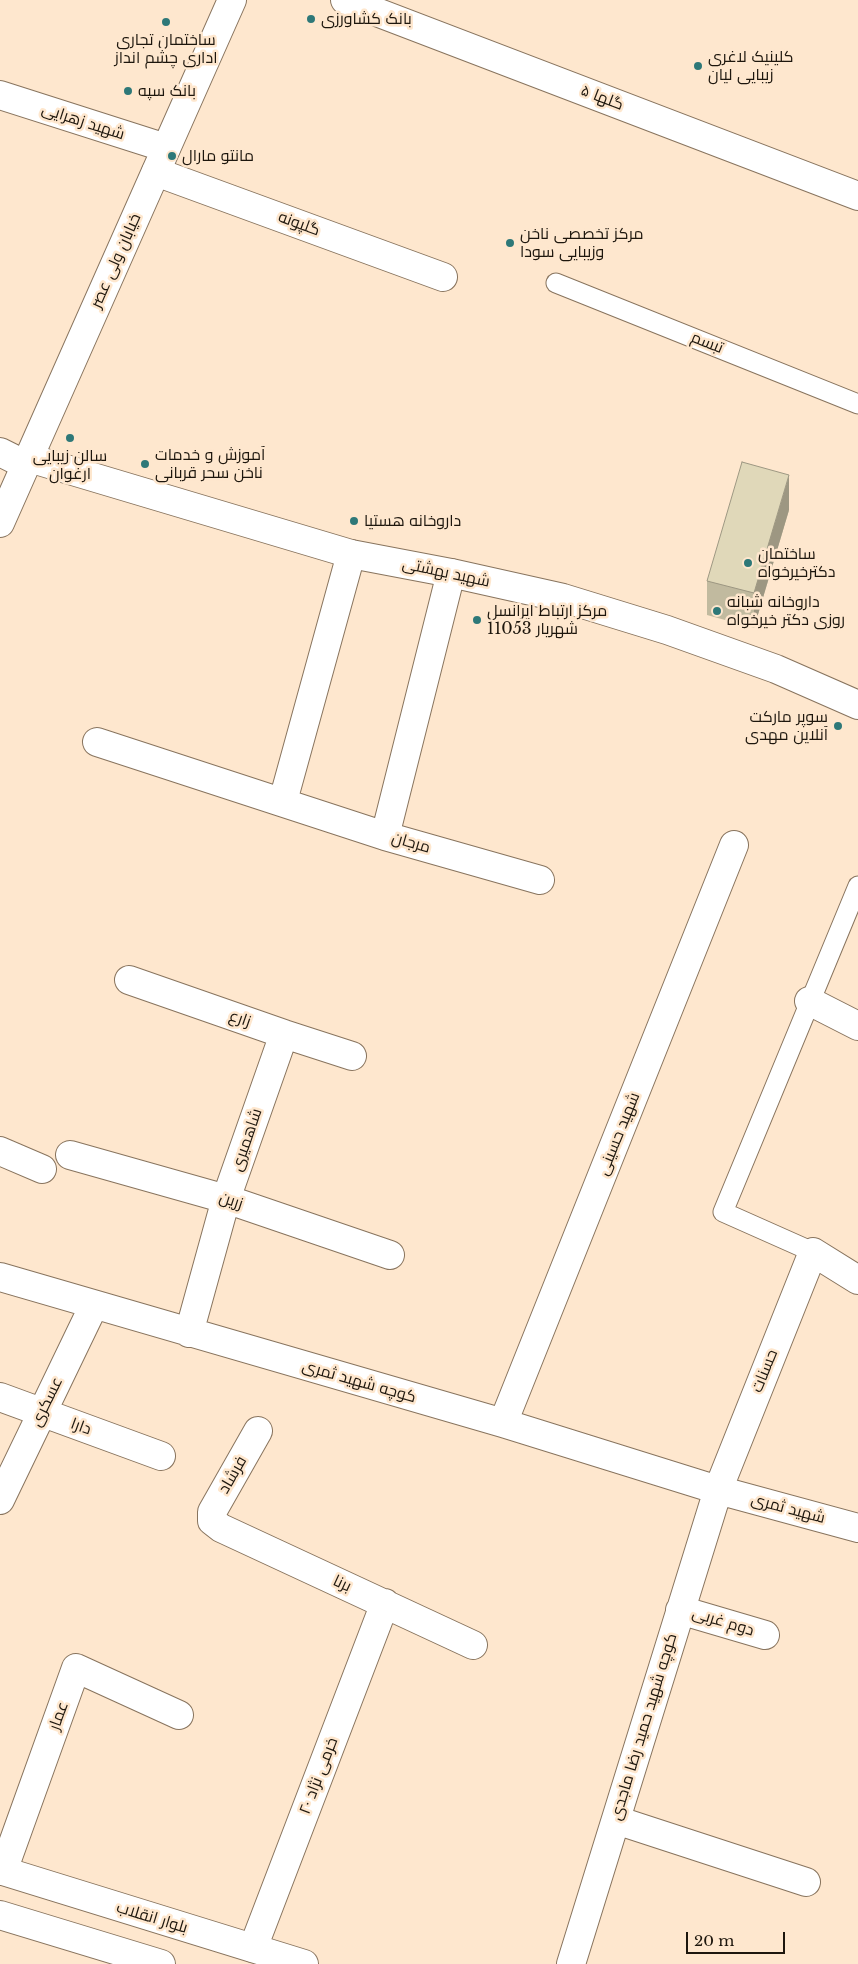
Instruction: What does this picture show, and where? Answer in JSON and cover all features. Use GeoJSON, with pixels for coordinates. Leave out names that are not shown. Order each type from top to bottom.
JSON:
{"type":"FeatureCollection","features":[{"type":"Feature","properties":{"kind":"street","name":"گلها ۵"},"geometry":{"type":"LineString","coordinates":[[345,0],[858,196]]}},
{"type":"Feature","properties":{"kind":"street","name":"خیابان ولی عصر"},"geometry":{"type":"LineString","coordinates":[[0,523],[161,160],[227,4]]}},
{"type":"Feature","properties":{"kind":"street","name":"شهید زهرایی"},"geometry":{"type":"LineString","coordinates":[[0,95],[161,160]]}},
{"type":"Feature","properties":{"kind":"street","name":"گلپونه"},"geometry":{"type":"LineString","coordinates":[[161,160],[443,276]]}},
{"type":"Feature","properties":{"kind":"street","name":"شهید بهشتی"},"geometry":{"type":"LineString","coordinates":[[0,452],[27,462],[351,554],[451,573],[563,598],[668,630],[776,669],[858,705]]}},
{"type":"Feature","properties":{"kind":"street"},"geometry":{"type":"LineString","coordinates":[[96,742],[282,801],[351,554]]}},
{"type":"Feature","properties":{"kind":"street"},"geometry":{"type":"LineString","coordinates":[[385,836],[451,573]]}},
{"type":"Feature","properties":{"kind":"street","name":"مرجان"},"geometry":{"type":"LineString","coordinates":[[282,801],[385,836],[540,880]]}},
{"type":"Feature","properties":{"kind":"street","name":"شهید حسینی"},"geometry":{"type":"LineString","coordinates":[[503,1424],[734,845]]}},
{"type":"Feature","properties":{"kind":"street","name":"زارع"},"geometry":{"type":"LineString","coordinates":[[129,980],[352,1056]]}},
{"type":"Feature","properties":{"kind":"street"},"geometry":{"type":"LineString","coordinates":[[809,1002],[858,1026]]}},
{"type":"Feature","properties":{"kind":"street","name":"شاهمیری"},"geometry":{"type":"LineString","coordinates":[[189,1333],[226,1199],[284,1034]]}},
{"type":"Feature","properties":{"kind":"street"},"geometry":{"type":"LineString","coordinates":[[0,1152],[42,1169]]}},
{"type":"Feature","properties":{"kind":"street","name":"زرین"},"geometry":{"type":"LineString","coordinates":[[70,1154],[226,1199],[390,1255]]}},
{"type":"Feature","properties":{"kind":"street"},"geometry":{"type":"LineString","coordinates":[[813,1252],[858,1280]]}},
{"type":"Feature","properties":{"kind":"street","name":"حسنات"},"geometry":{"type":"LineString","coordinates":[[718,1490],[813,1252]]}},
{"type":"Feature","properties":{"kind":"street","name":"کوچه شهید ثمری"},"geometry":{"type":"LineString","coordinates":[[0,1277],[503,1424],[718,1490]]}},
{"type":"Feature","properties":{"kind":"street","name":"عسکری"},"geometry":{"type":"LineString","coordinates":[[0,1500],[94,1305]]}},
{"type":"Feature","properties":{"kind":"street","name":"دارا"},"geometry":{"type":"LineString","coordinates":[[0,1397],[161,1456]]}},
{"type":"Feature","properties":{"kind":"street","name":"فرشاد"},"geometry":{"type":"LineString","coordinates":[[212,1522],[212,1512],[258,1431]]}},
{"type":"Feature","properties":{"kind":"street","name":"شهید ثمری"},"geometry":{"type":"LineString","coordinates":[[718,1490],[858,1528]]}},
{"type":"Feature","properties":{"kind":"street","name":"کوچه شهید حمید رضا ماجدی"},"geometry":{"type":"LineString","coordinates":[[570,1964],[718,1490]]}},
{"type":"Feature","properties":{"kind":"street","name":"برنا"},"geometry":{"type":"LineString","coordinates":[[212,1522],[221,1528],[473,1645]]}},
{"type":"Feature","properties":{"kind":"street","name":"خرمی نژاد ۲۰"},"geometry":{"type":"LineString","coordinates":[[253,1948],[385,1604]]}},
{"type":"Feature","properties":{"kind":"street","name":"دوم غربی"},"geometry":{"type":"LineString","coordinates":[[680,1610],[765,1635]]}},
{"type":"Feature","properties":{"kind":"street","name":"عمار"},"geometry":{"type":"LineString","coordinates":[[1,1871],[76,1668],[179,1715]]}},
{"type":"Feature","properties":{"kind":"street"},"geometry":{"type":"LineString","coordinates":[[616,1820],[806,1882]]}},
{"type":"Feature","properties":{"kind":"street","name":"بلوار انقلاب"},"geometry":{"type":"LineString","coordinates":[[1,1871],[304,1964]]}},
{"type":"Feature","properties":{"kind":"street"},"geometry":{"type":"LineString","coordinates":[[0,1915],[161,1964]]}},
{"type":"Feature","properties":{"kind":"lane","name":"تبسم"},"geometry":{"type":"LineString","coordinates":[[556,283],[858,404]]}},
{"type":"Feature","properties":{"kind":"lane"},"geometry":{"type":"LineString","coordinates":[[813,1252],[723,1212],[858,886]]}},
{"type":"Feature","properties":{"kind":"building"},"geometry":{"type":"Polygon","coordinates":[[[742,462],[789,475],[754,593],[707,581],[742,462]]]}},
{"type":"Feature","properties":{"kind":"place","name":"بانک کشاورزی"},"geometry":{"type":"Point","coordinates":[311,19]}},
{"type":"Feature","properties":{"kind":"place","name":"ساختمان تجاری اداری چشم انداز"},"geometry":{"type":"Point","coordinates":[166,22]}},
{"type":"Feature","properties":{"kind":"place","name":"کلینیک لاغری زیبایی لیان"},"geometry":{"type":"Point","coordinates":[698,66]}},
{"type":"Feature","properties":{"kind":"place","name":"بانک سپه"},"geometry":{"type":"Point","coordinates":[128,91]}},
{"type":"Feature","properties":{"kind":"place","name":"مانتو مارال"},"geometry":{"type":"Point","coordinates":[172,156]}},
{"type":"Feature","properties":{"kind":"place","name":"مرکز تخصصی ناخن وزیبایی سودا"},"geometry":{"type":"Point","coordinates":[510,243]}},
{"type":"Feature","properties":{"kind":"place","name":"سالن زیبایی ارغوان"},"geometry":{"type":"Point","coordinates":[70,438]}},
{"type":"Feature","properties":{"kind":"place","name":"آموزش و‌ خدمات ناخن سحر قربانی"},"geometry":{"type":"Point","coordinates":[145,464]}},
{"type":"Feature","properties":{"kind":"place","name":"داروخانه هستیا"},"geometry":{"type":"Point","coordinates":[354,521]}},
{"type":"Feature","properties":{"kind":"place","name":"ساختمان دکترخیرخواه"},"geometry":{"type":"Point","coordinates":[748,563]}},
{"type":"Feature","properties":{"kind":"place","name":"داروخانه شبانه روزی دکتر خیرخواه"},"geometry":{"type":"Point","coordinates":[717,611]}},
{"type":"Feature","properties":{"kind":"place","name":"مرکز ارتباط ایرانسل 11053 شهریار"},"geometry":{"type":"Point","coordinates":[477,620]}},
{"type":"Feature","properties":{"kind":"place","name":"سوپر مارکت آنلاین مهدی"},"geometry":{"type":"Point","coordinates":[838,726]}}]}
